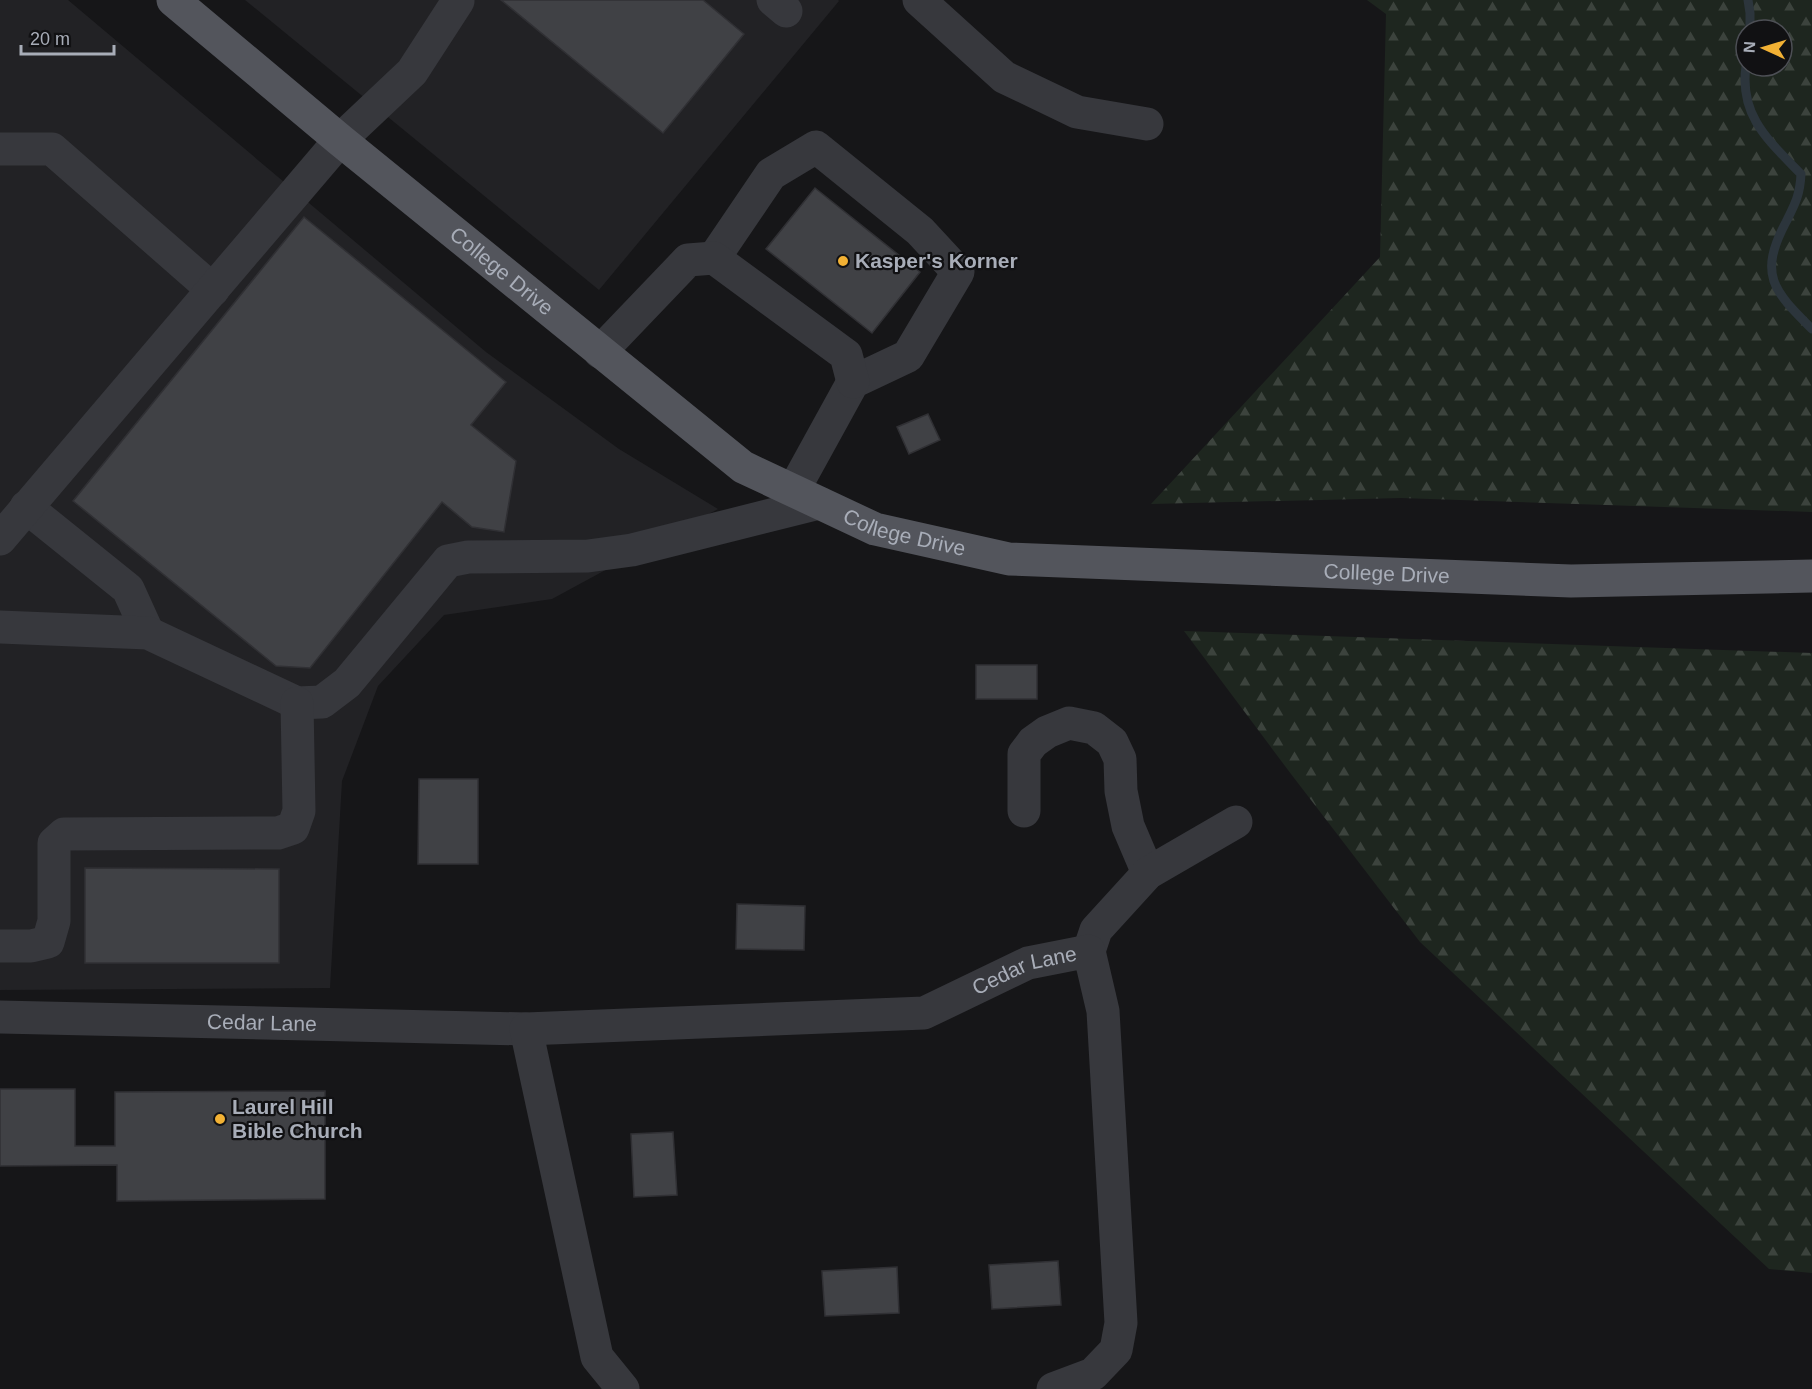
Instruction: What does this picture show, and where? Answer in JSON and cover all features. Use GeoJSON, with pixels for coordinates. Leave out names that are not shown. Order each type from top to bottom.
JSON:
{"type":"FeatureCollection","features":[{"type":"Feature","properties":{"kind":"main road","name":"College Drive"},"geometry":{"type":"LineString","coordinates":[[173,0],[340,140],[743,468],[875,529],[1009,559],[1571,580],[1812,576]]}},
{"type":"Feature","properties":{"kind":"street"},"geometry":{"type":"LineString","coordinates":[[919,0],[1004,77],[1077,112],[1147,124]]}},
{"type":"Feature","properties":{"kind":"street"},"geometry":{"type":"LineString","coordinates":[[0,539],[340,140],[412,72],[458,1]]}},
{"type":"Feature","properties":{"kind":"street"},"geometry":{"type":"LineString","coordinates":[[600,351],[701,259],[771,174],[816,147],[921,231],[957,272],[908,356],[853,382]]}},
{"type":"Feature","properties":{"kind":"street"},"geometry":{"type":"LineString","coordinates":[[0,149],[52,149],[213,290]]}},
{"type":"Feature","properties":{"kind":"street"},"geometry":{"type":"LineString","coordinates":[[0,627],[148,633],[297,703],[322,702],[347,683],[448,561],[468,557],[588,556],[632,550],[806,497],[853,382],[846,355],[701,259]]}},
{"type":"Feature","properties":{"kind":"street"},"geometry":{"type":"LineString","coordinates":[[26,507],[128,589],[148,633]]}},
{"type":"Feature","properties":{"kind":"street"},"geometry":{"type":"LineString","coordinates":[[0,946],[31,946],[48,942],[54,921],[54,843],[64,834],[278,833],[293,828],[298,811],[297,703]]}},
{"type":"Feature","properties":{"kind":"street"},"geometry":{"type":"LineString","coordinates":[[1024,811],[1024,754],[1032,742],[1047,732],[1069,723],[1094,728],[1112,742],[1119,759],[1121,791],[1128,826],[1148,873]]}},
{"type":"Feature","properties":{"kind":"street"},"geometry":{"type":"LineString","coordinates":[[1089,951],[1096,930],[1148,873],[1236,822]]}},
{"type":"Feature","properties":{"kind":"street","name":"Cedar Lane"},"geometry":{"type":"LineString","coordinates":[[0,1017],[526,1029],[924,1013],[1028,963],[1089,951],[1103,1011],[1120,1323],[1116,1350],[1093,1374],[1053,1389]]}},
{"type":"Feature","properties":{"kind":"street"},"geometry":{"type":"LineString","coordinates":[[526,1029],[597,1357],[623,1389]]}},
{"type":"Feature","properties":{"kind":"shaded area"},"geometry":{"type":"Polygon","coordinates":[[[0,0],[68,0],[486,352],[619,449],[718,509],[552,599],[444,615],[378,686],[342,781],[330,988],[0,990],[0,0]]]}},
{"type":"Feature","properties":{"kind":"shaded area"},"geometry":{"type":"Polygon","coordinates":[[[245,0],[838,0],[839,1],[599,290],[245,0]]]}},
{"type":"Feature","properties":{"kind":"green space"},"geometry":{"type":"Polygon","coordinates":[[[1367,0],[1812,0],[1812,512],[1401,498],[1151,504],[1380,257],[1386,14],[1367,0]]]}},
{"type":"Feature","properties":{"kind":"green space"},"geometry":{"type":"Polygon","coordinates":[[[1184,631],[1812,653],[1812,1273],[1769,1269],[1420,942],[1184,631]]]}},
{"type":"Feature","properties":{"kind":"building"},"geometry":{"type":"Polygon","coordinates":[[[501,0],[703,0],[744,34],[663,133],[501,0]]]}},
{"type":"Feature","properties":{"kind":"building","name":"Kasper's Korner"},"geometry":{"type":"Polygon","coordinates":[[[815,188],[920,272],[872,333],[766,249],[815,188]]]}},
{"type":"Feature","properties":{"kind":"building"},"geometry":{"type":"Polygon","coordinates":[[[304,217],[506,382],[471,425],[516,461],[504,532],[472,527],[442,502],[310,668],[276,666],[73,501],[304,217]]]}},
{"type":"Feature","properties":{"kind":"building"},"geometry":{"type":"Polygon","coordinates":[[[928,414],[940,440],[909,454],[897,427],[928,414]]]}},
{"type":"Feature","properties":{"kind":"building"},"geometry":{"type":"Polygon","coordinates":[[[976,665],[1037,665],[1037,699],[976,699],[976,665]]]}},
{"type":"Feature","properties":{"kind":"building"},"geometry":{"type":"Polygon","coordinates":[[[419,779],[478,779],[478,864],[418,864],[419,779]]]}},
{"type":"Feature","properties":{"kind":"building"},"geometry":{"type":"Polygon","coordinates":[[[85,868],[279,869],[279,963],[85,963],[85,868]]]}},
{"type":"Feature","properties":{"kind":"building"},"geometry":{"type":"Polygon","coordinates":[[[737,904],[805,906],[804,950],[736,949],[737,904]]]}},
{"type":"Feature","properties":{"kind":"building","name":"Laurel Hill Bible Church"},"geometry":{"type":"Polygon","coordinates":[[[0,1089],[75,1089],[75,1146],[115,1146],[115,1092],[325,1091],[325,1199],[117,1201],[117,1165],[0,1166],[0,1089]]]}},
{"type":"Feature","properties":{"kind":"building"},"geometry":{"type":"Polygon","coordinates":[[[673,1132],[677,1195],[634,1197],[631,1134],[673,1132]]]}},
{"type":"Feature","properties":{"kind":"building"},"geometry":{"type":"Polygon","coordinates":[[[1058,1261],[1061,1305],[992,1309],[989,1265],[1058,1261]]]}},
{"type":"Feature","properties":{"kind":"building"},"geometry":{"type":"Polygon","coordinates":[[[897,1267],[899,1313],[825,1316],[822,1271],[897,1267]]]}},
{"type":"Feature","properties":{"kind":"waterway"},"geometry":{"type":"LineString","coordinates":[[1748,0],[1750,18]]}},
{"type":"Feature","properties":{"kind":"waterway"},"geometry":{"type":"LineString","coordinates":[[1745,78],[1747,99],[1759,126],[1801,174],[1800,188],[1777,240],[1772,269],[1779,292],[1812,329]]}},
{"type":"Feature","properties":{"kind":"place","name":"Kasper's Korner"},"geometry":{"type":"Point","coordinates":[843,261]}},
{"type":"Feature","properties":{"kind":"place","name":"Laurel Hill Bible Church"},"geometry":{"type":"Point","coordinates":[220,1119]}}]}
